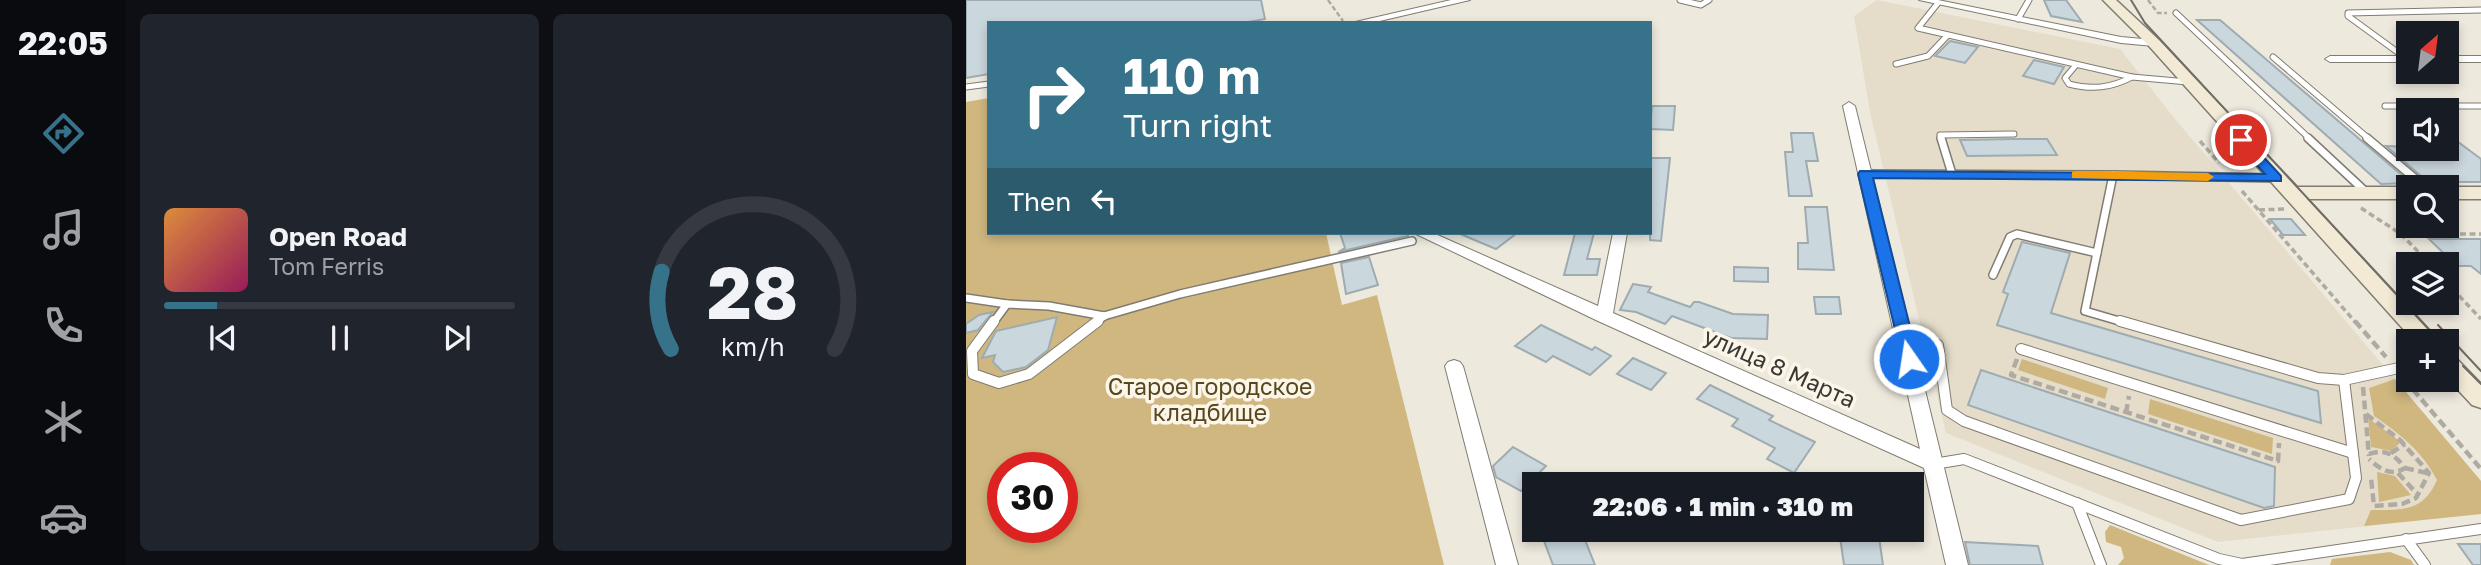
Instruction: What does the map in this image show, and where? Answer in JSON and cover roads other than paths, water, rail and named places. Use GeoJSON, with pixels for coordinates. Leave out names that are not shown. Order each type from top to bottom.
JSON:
{"type":"FeatureCollection","features":[{"type":"Feature","properties":{"kind":"main road"},"geometry":{"type":"LineString","coordinates":[[2109,0],[2154,43],[2282,186],[2416,329]]}},
{"type":"Feature","properties":{"kind":"main road"},"geometry":{"type":"LineString","coordinates":[[2282,186],[2363,200],[2396,196]]}},
{"type":"Feature","properties":{"kind":"main road"},"geometry":{"type":"LineString","coordinates":[[2459,194],[2481,193]]}},
{"type":"Feature","properties":{"kind":"main road"},"geometry":{"type":"LineString","coordinates":[[2459,376],[2481,399]]}},
{"type":"Feature","properties":{"kind":"street"},"geometry":{"type":"LineString","coordinates":[[1371,21],[1465,0]]}},
{"type":"Feature","properties":{"kind":"street"},"geometry":{"type":"LineString","coordinates":[[1924,0],[2121,40],[2154,43]]}},
{"type":"Feature","properties":{"kind":"street"},"geometry":{"type":"LineString","coordinates":[[2330,59],[2396,59]]}},
{"type":"Feature","properties":{"kind":"street"},"geometry":{"type":"LineString","coordinates":[[2459,59],[2481,59]]}},
{"type":"Feature","properties":{"kind":"street"},"geometry":{"type":"LineString","coordinates":[[1849,106],[1957,565]]}},
{"type":"Feature","properties":{"kind":"street"},"geometry":{"type":"LineString","coordinates":[[1604,317],[1620,235]]}},
{"type":"Feature","properties":{"kind":"street","name":"улица 8 Марта"},"geometry":{"type":"LineString","coordinates":[[1415,236],[1934,464]]}},
{"type":"Feature","properties":{"kind":"street"},"geometry":{"type":"LineString","coordinates":[[1454,366],[1507,565]]}},
{"type":"Feature","properties":{"kind":"lane"},"geometry":{"type":"LineString","coordinates":[[1680,0],[1702,5],[1709,0]]}},
{"type":"Feature","properties":{"kind":"lane"},"geometry":{"type":"LineString","coordinates":[[2018,19],[2029,0]]}},
{"type":"Feature","properties":{"kind":"lane"},"geometry":{"type":"LineString","coordinates":[[1938,3],[1917,26],[1923,31],[2132,77],[2188,82]]}},
{"type":"Feature","properties":{"kind":"lane"},"geometry":{"type":"LineString","coordinates":[[2396,51],[2348,16],[2348,13],[2481,10]]}},
{"type":"Feature","properties":{"kind":"lane"},"geometry":{"type":"LineString","coordinates":[[2176,13],[2363,200]]}},
{"type":"Feature","properties":{"kind":"lane"},"geometry":{"type":"LineString","coordinates":[[1896,64],[1903,60],[1928,56],[1947,36]]}},
{"type":"Feature","properties":{"kind":"lane"},"geometry":{"type":"LineString","coordinates":[[2273,57],[2412,175]]}},
{"type":"Feature","properties":{"kind":"lane"},"geometry":{"type":"LineString","coordinates":[[2076,65],[2065,78],[2068,84],[2081,88],[2113,89],[2132,77]]}},
{"type":"Feature","properties":{"kind":"lane"},"geometry":{"type":"LineString","coordinates":[[966,87],[987,84]]}},
{"type":"Feature","properties":{"kind":"lane"},"geometry":{"type":"LineString","coordinates":[[2385,106],[2481,106]]}},
{"type":"Feature","properties":{"kind":"lane"},"geometry":{"type":"LineString","coordinates":[[1952,174],[1940,135],[2014,134]]}},
{"type":"Feature","properties":{"kind":"lane"},"geometry":{"type":"LineString","coordinates":[[1865,174],[2231,178],[2282,186]]}},
{"type":"Feature","properties":{"kind":"lane"},"geometry":{"type":"LineString","coordinates":[[2113,175],[2085,312],[2318,378],[2344,380],[2396,369]]}},
{"type":"Feature","properties":{"kind":"lane"},"geometry":{"type":"LineString","coordinates":[[1993,275],[2010,237],[2017,234],[2097,253]]}},
{"type":"Feature","properties":{"kind":"lane"},"geometry":{"type":"LineString","coordinates":[[1007,304],[972,351],[973,374],[999,383],[1029,374],[1104,316],[1180,294],[1415,236]]}},
{"type":"Feature","properties":{"kind":"lane"},"geometry":{"type":"LineString","coordinates":[[966,298],[1049,306],[1104,316]]}},
{"type":"Feature","properties":{"kind":"lane"},"geometry":{"type":"LineString","coordinates":[[1938,345],[1947,410],[1964,421],[2241,520],[2349,499],[2356,478],[2344,380]]}},
{"type":"Feature","properties":{"kind":"lane"},"geometry":{"type":"LineString","coordinates":[[2021,349],[2353,453]]}},
{"type":"Feature","properties":{"kind":"lane"},"geometry":{"type":"LineString","coordinates":[[1934,464],[1964,459],[2220,559],[2242,564],[2481,529]]}},
{"type":"Feature","properties":{"kind":"lane"},"geometry":{"type":"LineString","coordinates":[[2077,503],[2101,565]]}},
{"type":"Feature","properties":{"kind":"lane"},"geometry":{"type":"LineString","coordinates":[[2406,539],[2426,565]]}},
{"type":"Feature","properties":{"kind":"tram line"},"geometry":{"type":"LineString","coordinates":[[2131,0],[2145,23],[2429,329]]}},
{"type":"Feature","properties":{"kind":"tram line"},"geometry":{"type":"LineString","coordinates":[[2438,325],[2481,371]]}},
{"type":"Feature","properties":{"kind":"tram line"},"geometry":{"type":"LineString","coordinates":[[2463,366],[2481,384]]}},
{"type":"Feature","properties":{"kind":"park label","name":"Старое городское кладбище"},"geometry":{"type":"Point","coordinates":[1210,399]}}]}
